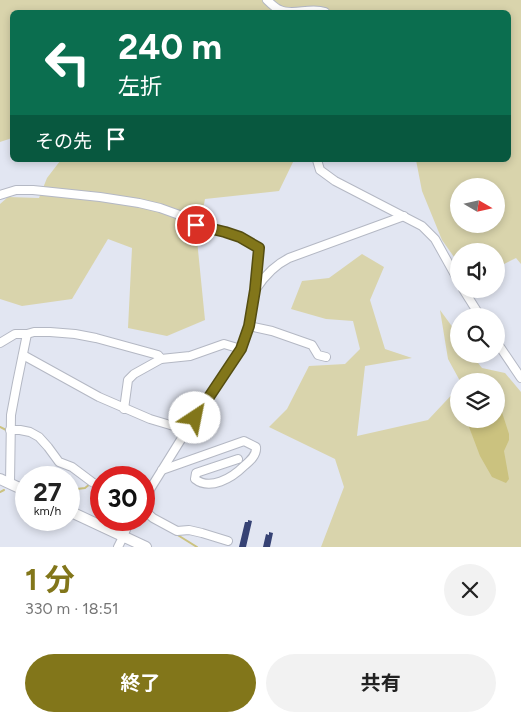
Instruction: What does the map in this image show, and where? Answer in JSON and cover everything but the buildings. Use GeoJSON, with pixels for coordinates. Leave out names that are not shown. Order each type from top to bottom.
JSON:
{"type":"FeatureCollection","features":[{"type":"Feature","properties":{"kind":"main road"},"geometry":{"type":"LineString","coordinates":[[80,516],[146,547]]}},
{"type":"Feature","properties":{"kind":"street"},"geometry":{"type":"LineString","coordinates":[[267,0],[279,10]]}},
{"type":"Feature","properties":{"kind":"street"},"geometry":{"type":"LineString","coordinates":[[318,162],[320,170],[335,181],[422,226],[435,239],[450,266]]}},
{"type":"Feature","properties":{"kind":"street"},"geometry":{"type":"LineString","coordinates":[[0,195],[16,190],[33,190],[139,203],[185,217],[196,225],[233,234],[259,248],[249,326],[241,349],[155,481]]}},
{"type":"Feature","properties":{"kind":"street"},"geometry":{"type":"LineString","coordinates":[[255,290],[273,268],[289,258],[404,216]]}},
{"type":"Feature","properties":{"kind":"street"},"geometry":{"type":"LineString","coordinates":[[249,326],[272,331],[312,345],[318,355],[326,357]]}},
{"type":"Feature","properties":{"kind":"street"},"geometry":{"type":"LineString","coordinates":[[0,342],[15,334],[50,332],[74,334],[124,345],[158,355],[161,358]]}},
{"type":"Feature","properties":{"kind":"street"},"geometry":{"type":"LineString","coordinates":[[5,481],[11,415],[27,334]]}},
{"type":"Feature","properties":{"kind":"street"},"geometry":{"type":"LineString","coordinates":[[124,409],[128,380],[134,374],[161,358],[190,356],[224,344],[241,349]]}},
{"type":"Feature","properties":{"kind":"street"},"geometry":{"type":"LineString","coordinates":[[505,353],[520,375]]}},
{"type":"Feature","properties":{"kind":"street"},"geometry":{"type":"LineString","coordinates":[[23,355],[124,409],[187,430]]}},
{"type":"Feature","properties":{"kind":"street"},"geometry":{"type":"LineString","coordinates":[[10,430],[30,432],[39,437],[59,462],[72,467],[90,480]]}},
{"type":"Feature","properties":{"kind":"street"},"geometry":{"type":"LineString","coordinates":[[162,470],[244,441],[256,447],[251,460],[230,478],[208,484],[199,482],[195,478],[196,473],[238,459]]}},
{"type":"Feature","properties":{"kind":"street"},"geometry":{"type":"LineString","coordinates":[[155,519],[177,531],[189,530],[228,541]]}},
{"type":"Feature","properties":{"kind":"street"},"geometry":{"type":"LineString","coordinates":[[118,547],[126,531]]}},
{"type":"Feature","properties":{"kind":"shaded area"},"geometry":{"type":"Polygon","coordinates":[[[0,0],[521,0],[521,264],[516,258],[505,264],[505,243],[450,243],[450,251],[442,240],[422,191],[416,162],[511,162],[511,10],[10,10],[10,139],[0,142],[0,0]]]}},
{"type":"Feature","properties":{"kind":"shaded area"},"geometry":{"type":"Polygon","coordinates":[[[59,162],[293,162],[279,191],[205,199],[197,240],[205,320],[167,336],[128,328],[132,248],[108,239],[72,299],[22,306],[0,299],[0,204],[8,197],[39,198],[47,178],[59,162]]]}},
{"type":"Feature","properties":{"kind":"shaded area"},"geometry":{"type":"Polygon","coordinates":[[[362,254],[384,267],[370,300],[385,349],[412,358],[365,366],[357,436],[428,420],[450,397],[450,428],[505,428],[505,373],[521,392],[521,547],[321,547],[344,487],[335,459],[269,427],[287,409],[309,366],[345,364],[360,349],[353,321],[326,319],[291,309],[302,281],[329,278],[362,254]]]}},
{"type":"Feature","properties":{"kind":"shaded area"},"geometry":{"type":"Polygon","coordinates":[[[440,310],[450,324],[450,363],[448,359],[440,310]]]}},
{"type":"Feature","properties":{"kind":"shaded area"},"geometry":{"type":"Polygon","coordinates":[[[450,363],[478,363],[482,368],[505,373],[456,373],[450,363]]]}},
{"type":"Feature","properties":{"kind":"shaded area"},"geometry":{"type":"Polygon","coordinates":[[[505,422],[509,434],[509,440],[504,451],[509,479],[506,483],[492,477],[480,456],[469,428],[505,428],[505,422]]]}},
{"type":"Feature","properties":{"kind":"waterway"},"geometry":{"type":"LineString","coordinates":[[0,427],[8,431]]}},
{"type":"Feature","properties":{"kind":"waterway"},"geometry":{"type":"LineString","coordinates":[[80,489],[85,488],[90,484]]}},
{"type":"Feature","properties":{"kind":"waterway"},"geometry":{"type":"LineString","coordinates":[[0,492],[4,490]]}},
{"type":"Feature","properties":{"kind":"waterway"},"geometry":{"type":"LineString","coordinates":[[176,534],[197,547]]}},
{"type":"Feature","properties":{"kind":"route"},"geometry":{"type":"LineString","coordinates":[[195,418],[241,349],[249,326],[259,248],[240,237],[196,225]]}}]}
